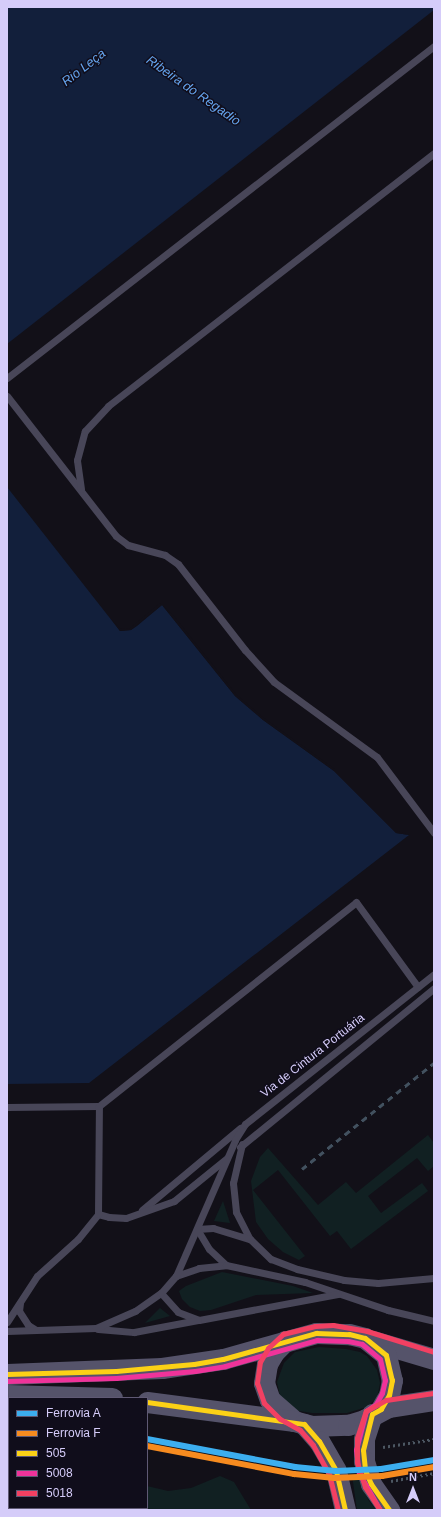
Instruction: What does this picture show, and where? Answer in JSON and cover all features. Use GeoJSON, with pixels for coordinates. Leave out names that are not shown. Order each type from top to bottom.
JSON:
{"type":"FeatureCollection","features":[{"type":"Feature","properties":{"kind":"main road"},"geometry":{"type":"LineString","coordinates":[[7,1374],[162,1368],[223,1359],[316,1333],[349,1334],[434,1359]]}},
{"type":"Feature","properties":{"kind":"main road"},"geometry":{"type":"LineString","coordinates":[[366,1338],[386,1355],[392,1380],[389,1395],[377,1412],[364,1439],[363,1450],[365,1470],[371,1484],[389,1510]]}},
{"type":"Feature","properties":{"kind":"main road"},"geometry":{"type":"LineString","coordinates":[[285,1341],[274,1352],[267,1364],[264,1383],[270,1400],[319,1441],[336,1471],[346,1510]]}},
{"type":"Feature","properties":{"kind":"main road"},"geometry":{"type":"LineString","coordinates":[[7,1395],[77,1397]]}},
{"type":"Feature","properties":{"kind":"main road"},"geometry":{"type":"LineString","coordinates":[[148,1402],[299,1423],[348,1425],[377,1412],[434,1400]]}},
{"type":"Feature","properties":{"kind":"lane"},"geometry":{"type":"LineString","coordinates":[[7,378],[434,46]]}},
{"type":"Feature","properties":{"kind":"lane"},"geometry":{"type":"LineString","coordinates":[[81,491],[77,460],[85,431],[108,406],[434,153]]}},
{"type":"Feature","properties":{"kind":"lane"},"geometry":{"type":"LineString","coordinates":[[7,396],[116,536],[128,545],[165,554],[178,564],[245,650],[274,682],[378,758],[434,833]]}},
{"type":"Feature","properties":{"kind":"lane"},"geometry":{"type":"LineString","coordinates":[[7,1107],[99,1106],[356,902],[418,987]]}},
{"type":"Feature","properties":{"kind":"lane","name":"Via de Cintura Portuária"},"geometry":{"type":"LineString","coordinates":[[7,1331],[96,1328],[135,1311],[161,1293],[176,1276],[223,1168],[245,1124],[434,974]]}},
{"type":"Feature","properties":{"kind":"lane","name":"Via de Cintura Portuária"},"geometry":{"type":"LineString","coordinates":[[223,1168],[242,1144],[434,988]]}},
{"type":"Feature","properties":{"kind":"lane"},"geometry":{"type":"LineString","coordinates":[[7,1322],[37,1276],[78,1239],[98,1214],[99,1106]]}},
{"type":"Feature","properties":{"kind":"lane"},"geometry":{"type":"LineString","coordinates":[[141,1211],[245,1124]]}},
{"type":"Feature","properties":{"kind":"lane"},"geometry":{"type":"LineString","coordinates":[[98,1214],[109,1218],[126,1218],[141,1211],[174,1201],[242,1144]]}},
{"type":"Feature","properties":{"kind":"lane"},"geometry":{"type":"LineString","coordinates":[[242,1144],[233,1183],[236,1212],[250,1239],[272,1259],[297,1269],[344,1280],[378,1283],[434,1278]]}},
{"type":"Feature","properties":{"kind":"lane"},"geometry":{"type":"LineString","coordinates":[[226,1264],[209,1249],[197,1229],[213,1228],[250,1239]]}},
{"type":"Feature","properties":{"kind":"lane"},"geometry":{"type":"LineString","coordinates":[[176,1276],[199,1268],[226,1264],[305,1282],[339,1294],[434,1321]]}},
{"type":"Feature","properties":{"kind":"lane"},"geometry":{"type":"LineString","coordinates":[[161,1293],[178,1312],[200,1320]]}},
{"type":"Feature","properties":{"kind":"lane"},"geometry":{"type":"LineString","coordinates":[[96,1328],[134,1332],[339,1294]]}},
{"type":"Feature","properties":{"kind":"lane"},"geometry":{"type":"LineString","coordinates":[[20,1302],[19,1311],[28,1325],[36,1330]]}},
{"type":"Feature","properties":{"kind":"path"},"geometry":{"type":"LineString","coordinates":[[363,1450],[434,1439]]}},
{"type":"Feature","properties":{"kind":"path"},"geometry":{"type":"LineString","coordinates":[[371,1484],[434,1473]]}},
{"type":"Feature","properties":{"kind":"shaded area"},"geometry":{"type":"Polygon","coordinates":[[[428,1135],[434,1143],[434,1166],[428,1171],[417,1158],[368,1196],[381,1213],[422,1183],[428,1191],[351,1249],[337,1231],[330,1236],[278,1170],[253,1190],[305,1256],[299,1260],[283,1252],[268,1239],[256,1222],[251,1181],[260,1157],[268,1148],[318,1205],[346,1182],[356,1193],[428,1135]]]}},
{"type":"Feature","properties":{"kind":"shaded area"},"geometry":{"type":"Polygon","coordinates":[[[223,1201],[230,1223],[214,1221],[223,1201]]]}},
{"type":"Feature","properties":{"kind":"shaded area"},"geometry":{"type":"Polygon","coordinates":[[[222,1272],[293,1286],[313,1293],[256,1295],[211,1310],[200,1311],[190,1307],[182,1299],[179,1291],[186,1286],[222,1272]]]}},
{"type":"Feature","properties":{"kind":"shaded area"},"geometry":{"type":"Polygon","coordinates":[[[160,1308],[170,1316],[145,1323],[160,1308]]]}},
{"type":"Feature","properties":{"kind":"shaded area"},"geometry":{"type":"Polygon","coordinates":[[[319,1347],[346,1349],[360,1352],[367,1356],[377,1370],[380,1383],[377,1398],[367,1407],[347,1413],[312,1413],[293,1410],[280,1396],[277,1382],[284,1363],[295,1352],[319,1347]]]}},
{"type":"Feature","properties":{"kind":"shaded area"},"geometry":{"type":"Polygon","coordinates":[[[7,1453],[8,1509],[148,1509],[148,1486],[168,1491],[191,1488],[220,1476],[234,1482],[251,1510],[7,1510],[7,1453]]]}},
{"type":"Feature","properties":{"kind":"shaded area"},"geometry":{"type":"Polygon","coordinates":[[[356,1474],[369,1501],[376,1510],[357,1510],[352,1475],[356,1474]]]}},
{"type":"Feature","properties":{"kind":"water"},"geometry":{"type":"Polygon","coordinates":[[[7,7],[434,7],[434,10],[7,344],[7,7]]]}},
{"type":"Feature","properties":{"kind":"water"},"geometry":{"type":"Polygon","coordinates":[[[7,487],[120,631],[131,630],[162,605],[235,696],[263,720],[334,771],[396,833],[409,835],[89,1083],[7,1084],[7,487]]]}},
{"type":"Feature","properties":{"kind":"pier"},"geometry":{"type":"Polygon","coordinates":[[[160,603],[174,616],[237,695],[264,718],[335,769],[397,831],[409,835],[396,833],[334,771],[263,720],[235,696],[162,605],[131,630],[120,631],[112,620],[121,629],[130,628],[160,603]]]}},
{"type":"Feature","properties":{"kind":"railway"},"geometry":{"type":"LineString","coordinates":[[302,1169],[434,1063]]}},
{"type":"Feature","properties":{"kind":"rail line","name":"A"},"geometry":{"type":"LineString","coordinates":[[148,1439],[295,1467],[336,1471],[381,1469],[434,1460]]}},
{"type":"Feature","properties":{"kind":"rail line","name":"F"},"geometry":{"type":"LineString","coordinates":[[148,1446],[294,1474],[335,1478],[382,1476],[434,1467]]}},
{"type":"Feature","properties":{"kind":"transit line","name":"5018"},"geometry":{"type":"LineString","coordinates":[[338,1510],[329,1474],[313,1445],[300,1430],[280,1419],[264,1403],[257,1383],[260,1362],[268,1348],[283,1334],[315,1326],[333,1325],[367,1331],[434,1352]]}},
{"type":"Feature","properties":{"kind":"transit line","name":"505"},"geometry":{"type":"LineString","coordinates":[[7,1374],[116,1371],[194,1364],[223,1359],[316,1333],[349,1334],[365,1338],[386,1355],[392,1380],[389,1395],[381,1409],[372,1414],[363,1450],[365,1470],[371,1484],[389,1510]]}},
{"type":"Feature","properties":{"kind":"transit line","name":"5008"},"geometry":{"type":"LineString","coordinates":[[7,1381],[116,1378],[195,1371],[225,1366],[317,1340],[348,1341],[362,1344],[380,1359],[385,1380],[382,1393],[376,1404],[366,1411],[356,1450],[359,1473],[380,1510]]}},
{"type":"Feature","properties":{"kind":"transit line","name":"5018"},"geometry":{"type":"LineString","coordinates":[[380,1510],[365,1487],[357,1462],[357,1438],[366,1411],[386,1400],[433,1393]]}},
{"type":"Feature","properties":{"kind":"transit line","name":"505"},"geometry":{"type":"LineString","coordinates":[[148,1402],[304,1424],[319,1441],[336,1471],[345,1510]]}},
{"type":"Feature","properties":{"kind":"water label","name":"Rio Leça"},"geometry":{"type":"Point","coordinates":[84,68]}},
{"type":"Feature","properties":{"kind":"water label","name":"Ribeira do Regadio"},"geometry":{"type":"Point","coordinates":[193,91]}}]}
